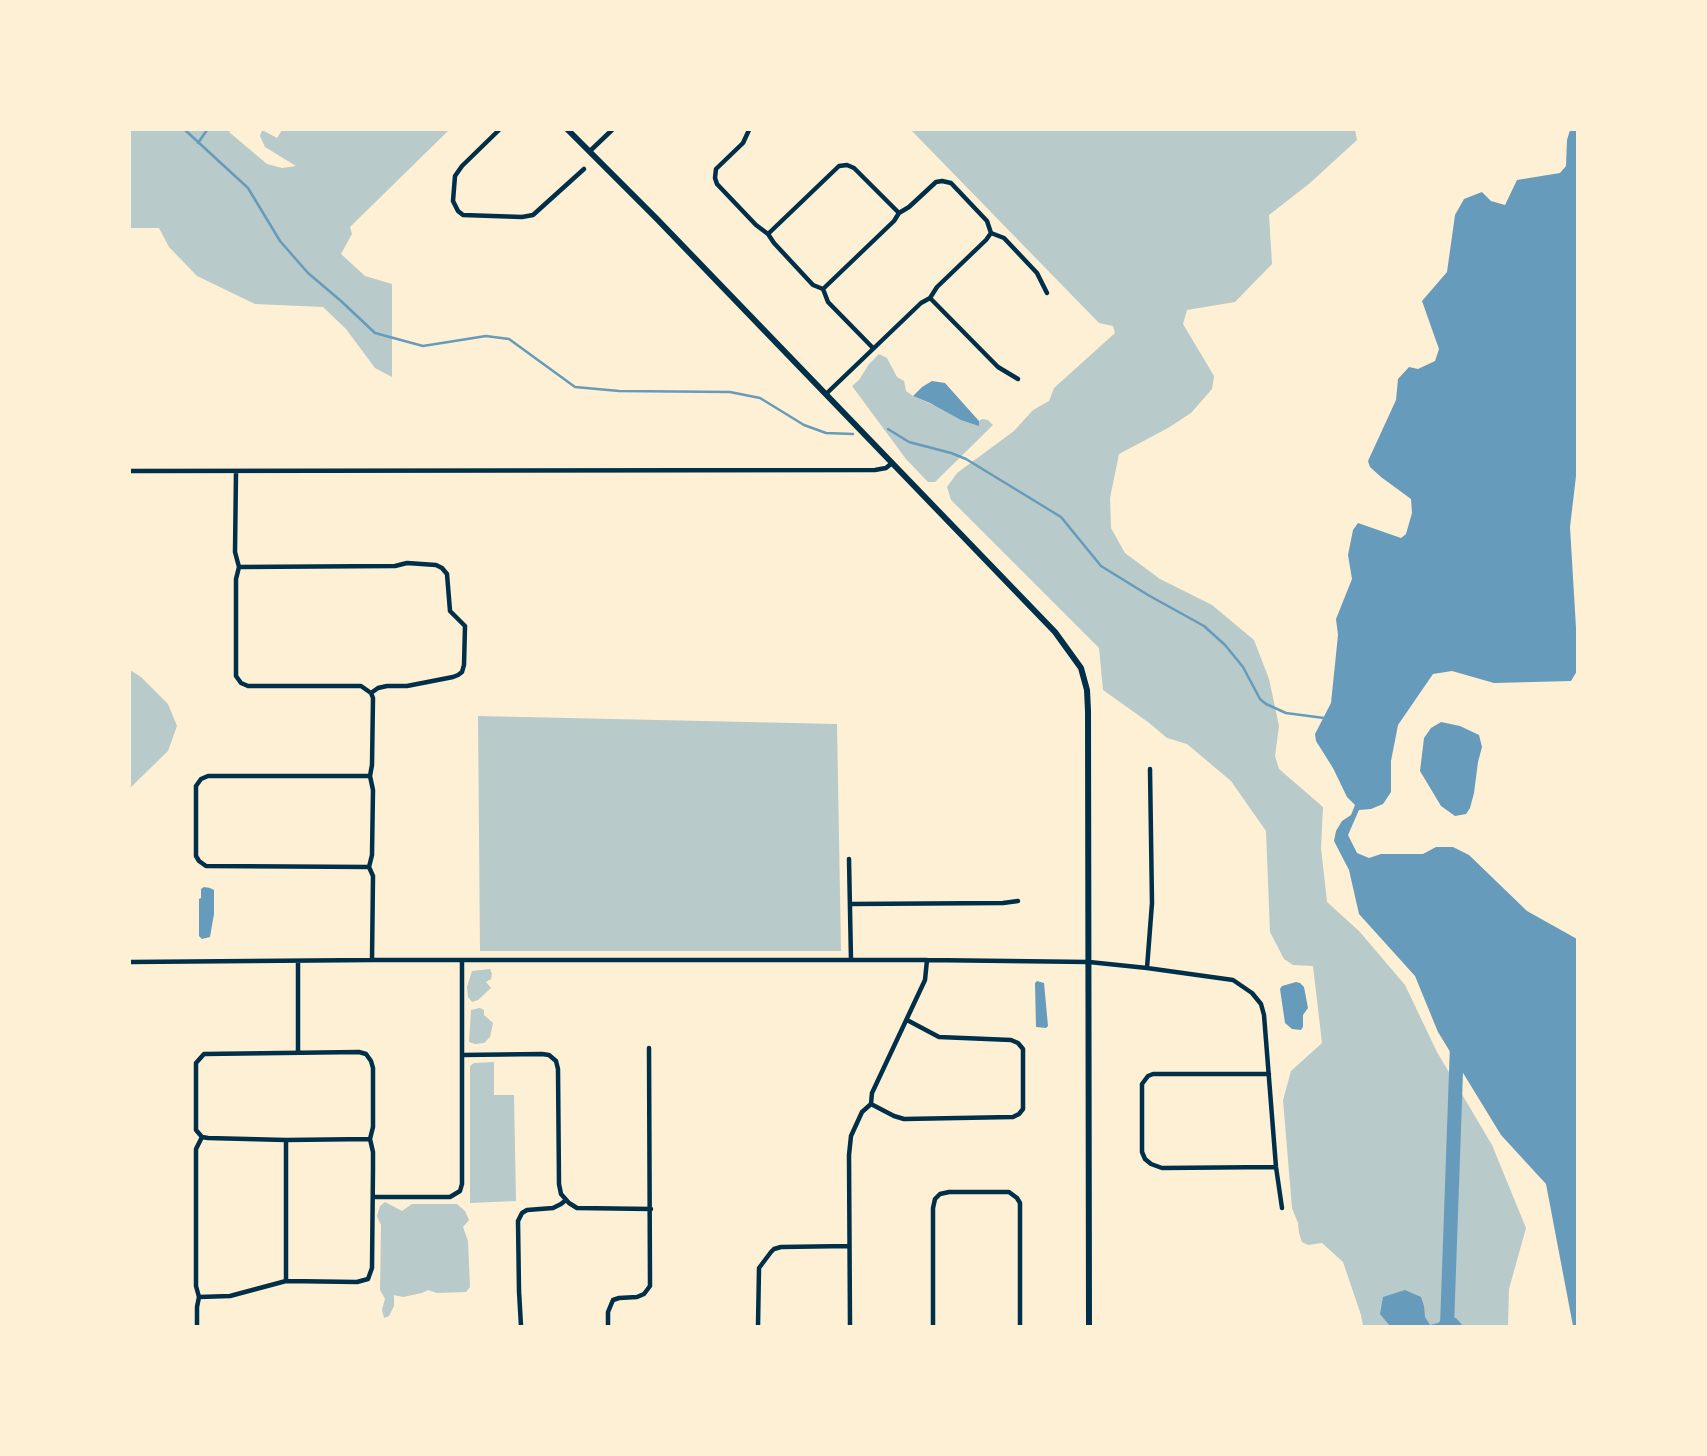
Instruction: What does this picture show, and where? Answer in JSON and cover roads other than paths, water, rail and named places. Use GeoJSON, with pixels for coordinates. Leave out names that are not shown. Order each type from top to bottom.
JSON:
{"type":"FeatureCollection","features":[{"type":"Feature","properties":{"kind":"street"},"geometry":{"type":"LineString","coordinates":[[499,130],[461,166],[455,176],[453,201],[457,211],[463,215],[533,215],[584,169]]}},
{"type":"Feature","properties":{"kind":"street"},"geometry":{"type":"LineString","coordinates":[[568,130],[1055,632],[1081,668],[1087,690],[1088,711],[1089,1326]]}},
{"type":"Feature","properties":{"kind":"street"},"geometry":{"type":"LineString","coordinates":[[590,151],[612,130]]}},
{"type":"Feature","properties":{"kind":"street"},"geometry":{"type":"LineString","coordinates":[[749,130],[743,143],[716,169],[717,184],[768,234],[813,285],[823,289],[828,302],[873,348]]}},
{"type":"Feature","properties":{"kind":"street"},"geometry":{"type":"LineString","coordinates":[[768,234],[839,166],[854,168],[899,213]]}},
{"type":"Feature","properties":{"kind":"street"},"geometry":{"type":"LineString","coordinates":[[823,289],[894,221],[899,213],[936,182],[951,183],[987,220],[991,233]]}},
{"type":"Feature","properties":{"kind":"street"},"geometry":{"type":"LineString","coordinates":[[826,394],[921,303],[930,298],[937,287],[991,233]]}},
{"type":"Feature","properties":{"kind":"street"},"geometry":{"type":"LineString","coordinates":[[991,233],[1004,238],[1037,274],[1047,293]]}},
{"type":"Feature","properties":{"kind":"street"},"geometry":{"type":"LineString","coordinates":[[930,298],[999,367],[1018,379]]}},
{"type":"Feature","properties":{"kind":"street"},"geometry":{"type":"LineString","coordinates":[[130,471],[875,470],[886,468],[892,463]]}},
{"type":"Feature","properties":{"kind":"street"},"geometry":{"type":"LineString","coordinates":[[236,472],[235,552],[239,567],[236,579],[236,676],[241,684],[247,686],[361,686],[366,688],[373,698],[370,776],[373,790],[372,855],[369,867],[373,876],[372,960]]}},
{"type":"Feature","properties":{"kind":"street"},"geometry":{"type":"LineString","coordinates":[[239,567],[407,564],[436,565],[442,568],[447,574],[450,611],[465,626],[462,672],[458,676],[407,686],[378,688],[371,693]]}},
{"type":"Feature","properties":{"kind":"street"},"geometry":{"type":"LineString","coordinates":[[1147,968],[1152,903],[1150,769]]}},
{"type":"Feature","properties":{"kind":"street"},"geometry":{"type":"LineString","coordinates":[[369,867],[206,866],[199,862],[196,856],[196,786],[201,779],[208,776],[370,776]]}},
{"type":"Feature","properties":{"kind":"street"},"geometry":{"type":"LineString","coordinates":[[849,859],[851,960]]}},
{"type":"Feature","properties":{"kind":"street"},"geometry":{"type":"LineString","coordinates":[[850,904],[1018,901]]}},
{"type":"Feature","properties":{"kind":"street"},"geometry":{"type":"LineString","coordinates":[[373,1197],[450,1197],[460,1191],[462,960]]}},
{"type":"Feature","properties":{"kind":"street"},"geometry":{"type":"LineString","coordinates":[[850,1326],[851,1136],[862,1112],[871,1104],[872,1093],[925,980],[927,960]]}},
{"type":"Feature","properties":{"kind":"street"},"geometry":{"type":"LineString","coordinates":[[298,961],[298,1052]]}},
{"type":"Feature","properties":{"kind":"street"},"geometry":{"type":"LineString","coordinates":[[130,962],[1088,962],[1233,980],[1252,993],[1261,1004],[1264,1015],[1276,1167],[1282,1208]]}},
{"type":"Feature","properties":{"kind":"street"},"geometry":{"type":"LineString","coordinates":[[871,1104],[904,1119],[1013,1117],[1023,1109],[1023,1049],[1018,1043],[1011,1040],[939,1037],[907,1020]]}},
{"type":"Feature","properties":{"kind":"street"},"geometry":{"type":"LineString","coordinates":[[608,1326],[608,1312],[613,1300],[637,1297],[644,1294],[650,1286],[649,1048]]}},
{"type":"Feature","properties":{"kind":"street"},"geometry":{"type":"LineString","coordinates":[[199,1297],[230,1296],[286,1281],[357,1282],[368,1279],[372,1268],[373,1152],[370,1139],[373,1127],[373,1068],[366,1054],[359,1052],[204,1054],[199,1058],[196,1063],[196,1130],[202,1137],[370,1139]]}},
{"type":"Feature","properties":{"kind":"street"},"geometry":{"type":"LineString","coordinates":[[462,1055],[549,1055],[556,1061],[558,1069],[561,1194],[577,1208],[650,1209]]}},
{"type":"Feature","properties":{"kind":"street"},"geometry":{"type":"LineString","coordinates":[[1269,1074],[1148,1076],[1142,1084],[1142,1152],[1151,1164],[1163,1168],[1276,1167]]}},
{"type":"Feature","properties":{"kind":"street"},"geometry":{"type":"LineString","coordinates":[[197,1326],[199,1297],[196,1286],[196,1149],[202,1137]]}},
{"type":"Feature","properties":{"kind":"street"},"geometry":{"type":"LineString","coordinates":[[286,1140],[286,1281]]}},
{"type":"Feature","properties":{"kind":"street"},"geometry":{"type":"LineString","coordinates":[[933,1326],[933,1208],[935,1199],[940,1194],[949,1192],[1009,1192],[1020,1203],[1020,1326]]}},
{"type":"Feature","properties":{"kind":"street"},"geometry":{"type":"LineString","coordinates":[[521,1326],[518,1221],[527,1210],[553,1208],[566,1200]]}},
{"type":"Feature","properties":{"kind":"street"},"geometry":{"type":"LineString","coordinates":[[758,1326],[760,1268],[771,1252],[781,1247],[849,1246]]}},
{"type":"Feature","properties":{"kind":"water"},"geometry":{"type":"Polygon","coordinates":[[[1570,130],[1578,130],[1578,459],[1570,527],[1577,671],[1571,681],[1494,683],[1452,671],[1433,674],[1398,725],[1391,761],[1391,792],[1383,804],[1359,810],[1348,835],[1357,853],[1369,858],[1381,854],[1423,854],[1436,847],[1453,847],[1469,855],[1527,911],[1577,939],[1577,1326],[1573,1326],[1546,1184],[1501,1135],[1438,1032],[1415,976],[1359,914],[1349,870],[1334,841],[1336,831],[1342,821],[1351,815],[1355,805],[1347,797],[1316,741],[1315,734],[1331,703],[1338,635],[1336,619],[1352,579],[1348,555],[1353,530],[1358,523],[1401,538],[1406,534],[1412,513],[1411,499],[1381,477],[1370,467],[1368,461],[1396,400],[1398,379],[1409,367],[1418,369],[1435,361],[1439,349],[1422,301],[1447,272],[1455,215],[1464,199],[1482,192],[1491,201],[1505,205],[1517,180],[1560,173],[1566,166],[1570,130]]]}},
{"type":"Feature","properties":{"kind":"water"},"geometry":{"type":"Polygon","coordinates":[[[932,381],[945,383],[979,421],[979,426],[913,396],[932,381]]]}},
{"type":"Feature","properties":{"kind":"water"},"geometry":{"type":"Polygon","coordinates":[[[1441,722],[1460,726],[1479,735],[1482,747],[1474,793],[1466,814],[1455,816],[1441,806],[1420,771],[1424,738],[1431,728],[1441,722]]]}},
{"type":"Feature","properties":{"kind":"water"},"geometry":{"type":"Polygon","coordinates":[[[204,887],[214,890],[214,914],[210,937],[202,939],[199,936],[199,899],[204,887]]]}},
{"type":"Feature","properties":{"kind":"water"},"geometry":{"type":"Polygon","coordinates":[[[1037,981],[1044,983],[1046,1028],[1036,1027],[1037,981]]]}},
{"type":"Feature","properties":{"kind":"water"},"geometry":{"type":"Polygon","coordinates":[[[1296,982],[1304,987],[1308,1008],[1303,1015],[1301,1030],[1292,1029],[1285,1023],[1280,989],[1296,982]]]}},
{"type":"Feature","properties":{"kind":"water"},"geometry":{"type":"Polygon","coordinates":[[[1405,1290],[1421,1297],[1425,1317],[1430,1325],[1438,1323],[1444,1317],[1456,1318],[1463,1326],[1390,1326],[1380,1314],[1383,1297],[1405,1290]]]}},
{"type":"Feature","properties":{"kind":"waterway"},"geometry":{"type":"LineString","coordinates":[[185,130],[248,188],[280,241],[308,273],[375,333],[423,346],[486,336],[509,339],[575,387],[619,391],[730,392],[760,398],[804,425],[826,433],[853,434]]}},
{"type":"Feature","properties":{"kind":"waterway"},"geometry":{"type":"LineString","coordinates":[[198,143],[207,130]]}},
{"type":"Feature","properties":{"kind":"waterway"},"geometry":{"type":"LineString","coordinates":[[888,429],[909,442],[966,459],[1061,517],[1101,566],[1204,626],[1225,645],[1243,667],[1260,699],[1266,704],[1286,713],[1324,718]]}},
{"type":"Feature","properties":{"kind":"waterway"},"geometry":{"type":"LineString","coordinates":[[1447,1326],[1457,1044]]}}]}
